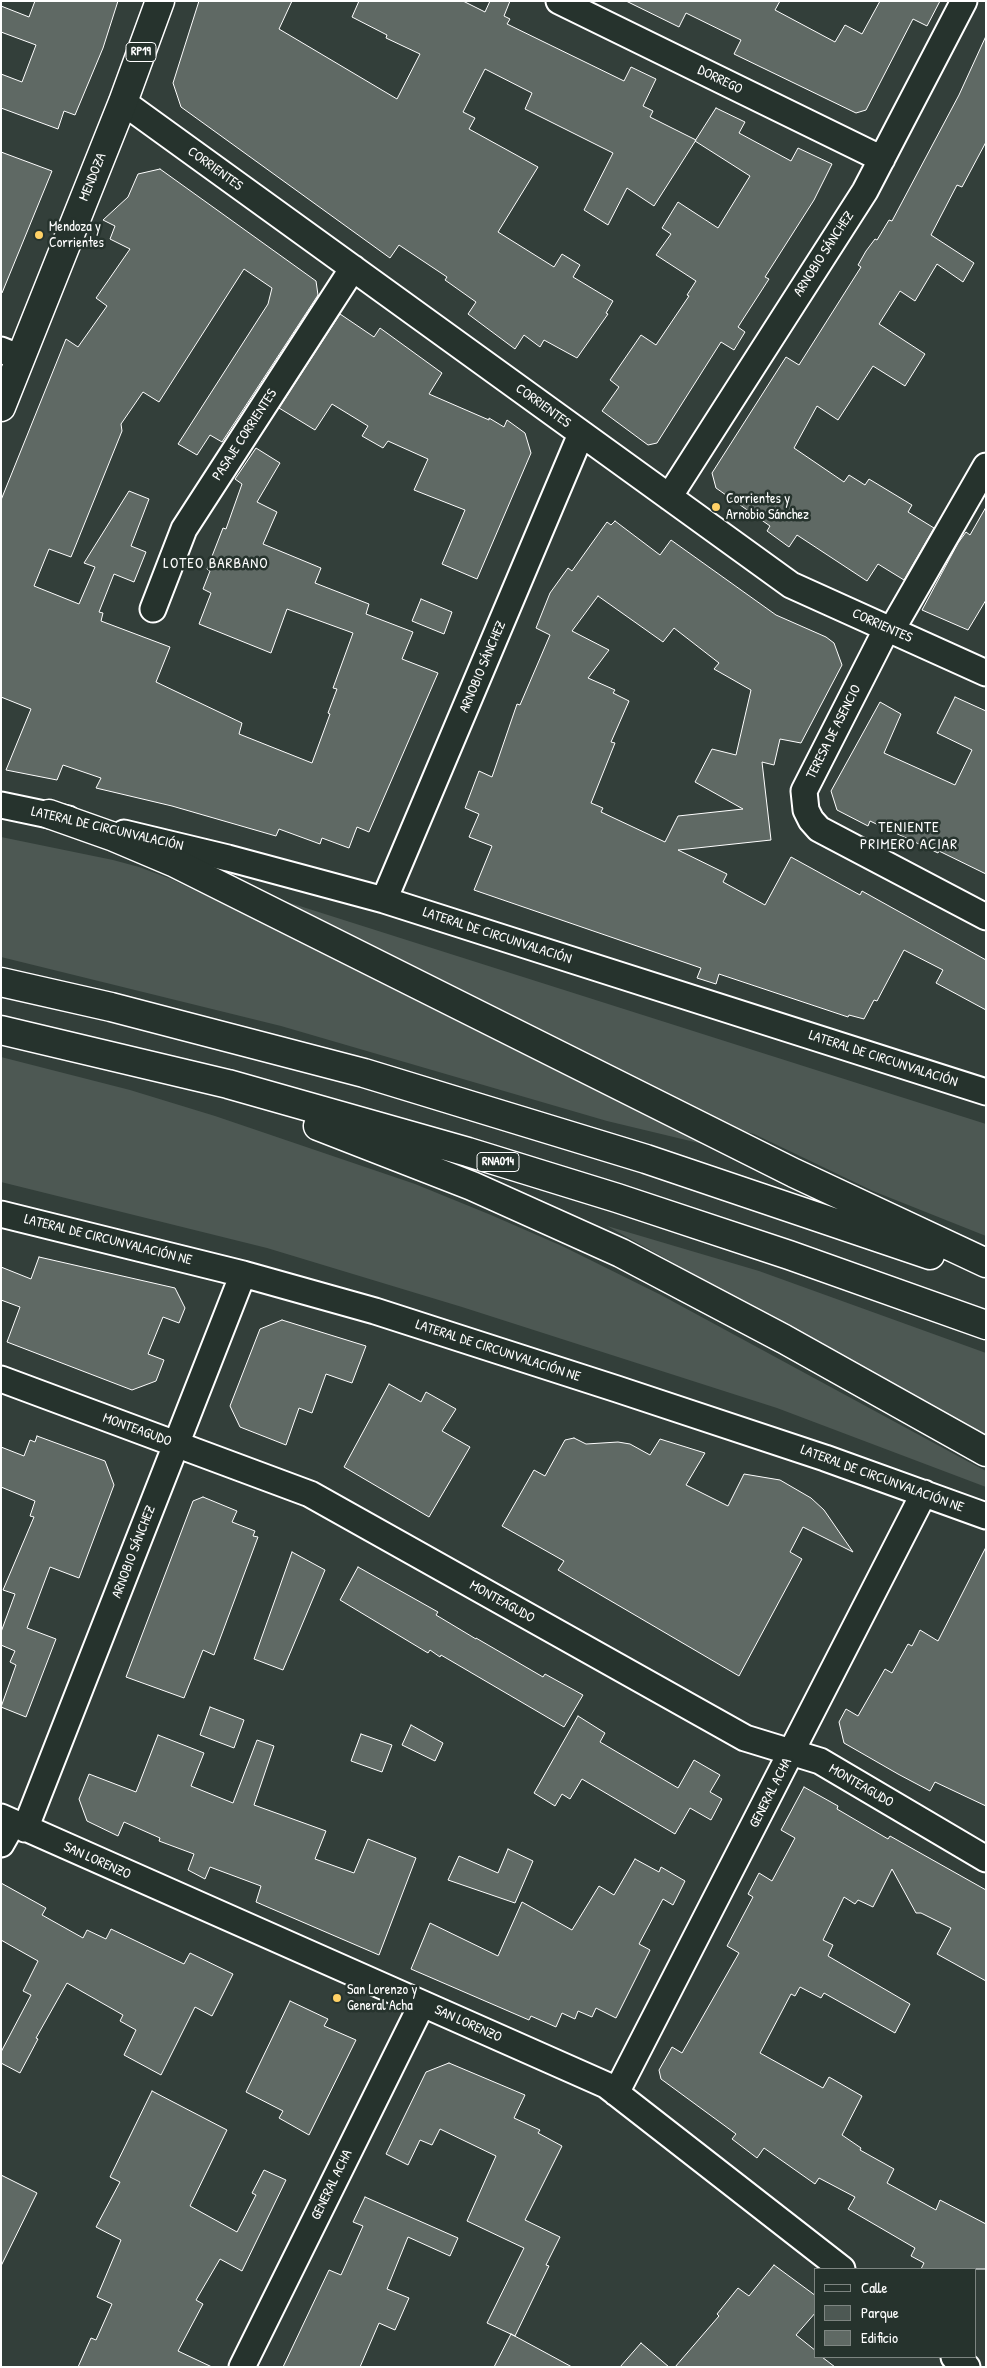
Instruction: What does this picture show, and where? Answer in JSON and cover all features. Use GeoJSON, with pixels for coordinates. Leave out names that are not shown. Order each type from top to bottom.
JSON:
{"type":"FeatureCollection","features":[{"type":"Feature","properties":{"kind":"main road","name":"MENDOZA"},"geometry":{"type":"LineString","coordinates":[[1,407],[11,354],[123,102],[160,1]]}},
{"type":"Feature","properties":{"kind":"main road"},"geometry":{"type":"LineString","coordinates":[[49,814],[173,862],[794,1174],[986,1263]]}},
{"type":"Feature","properties":{"kind":"main road"},"geometry":{"type":"LineString","coordinates":[[1,982],[111,1007],[268,1047],[456,1100],[664,1165],[986,1274]]}},
{"type":"Feature","properties":{"kind":"main road","name":"RNA014"},"geometry":{"type":"LineString","coordinates":[[1,1030],[160,1066],[392,1130],[588,1189],[789,1255],[986,1325]]}},
{"type":"Feature","properties":{"kind":"main road"},"geometry":{"type":"LineString","coordinates":[[160,1066],[384,1151],[556,1222],[692,1289],[986,1452]]}},
{"type":"Feature","properties":{"kind":"street","name":"DORREGO"},"geometry":{"type":"LineString","coordinates":[[559,1],[882,159]]}},
{"type":"Feature","properties":{"kind":"street","name":"ARNOBIO SÁNCHEZ"},"geometry":{"type":"LineString","coordinates":[[668,497],[859,199],[882,159],[964,1]]}},
{"type":"Feature","properties":{"kind":"street","name":"CORRIENTES"},"geometry":{"type":"LineString","coordinates":[[123,102],[791,585],[986,673]]}},
{"type":"Feature","properties":{"kind":"street","name":"PASAJE CORRIENTES"},"geometry":{"type":"LineString","coordinates":[[153,609],[184,529],[353,268]]}},
{"type":"Feature","properties":{"kind":"street","name":"ARNOBIO SÁNCHEZ"},"geometry":{"type":"LineString","coordinates":[[384,900],[581,434]]}},
{"type":"Feature","properties":{"kind":"street","name":"TERESA DE ASENCIO"},"geometry":{"type":"LineString","coordinates":[[986,466],[889,630],[804,791],[806,810],[811,820],[819,828],[986,917]]}},
{"type":"Feature","properties":{"kind":"street","name":"LATERAL DE CIRCUNVALACIÓN"},"geometry":{"type":"LineString","coordinates":[[1,804],[228,858],[384,900],[986,1092]]}},
{"type":"Feature","properties":{"kind":"street","name":"LATERAL DE CIRCUNVALACIÓN NE"},"geometry":{"type":"LineString","coordinates":[[1,1214],[243,1274],[375,1311],[508,1353],[924,1493],[986,1516]]}},
{"type":"Feature","properties":{"kind":"street","name":"ARNOBIO SÁNCHEZ"},"geometry":{"type":"LineString","coordinates":[[10,1828],[176,1444],[243,1274]]}},
{"type":"Feature","properties":{"kind":"street","name":"MONTEAGUDO"},"geometry":{"type":"LineString","coordinates":[[1,1379],[310,1494],[745,1738],[820,1761],[986,1859]]}},
{"type":"Feature","properties":{"kind":"street","name":"GENERAL ACHA"},"geometry":{"type":"LineString","coordinates":[[616,2093],[924,1493]]}},
{"type":"Feature","properties":{"kind":"street","name":"SAN LORENZO"},"geometry":{"type":"LineString","coordinates":[[10,1828],[606,2084],[841,2268]]}},
{"type":"Feature","properties":{"kind":"street","name":"GENERAL ACHA"},"geometry":{"type":"LineString","coordinates":[[242,2367],[422,2004]]}},
{"type":"Feature","properties":{"kind":"street"},"geometry":{"type":"LineString","coordinates":[[955,2358],[967,2367]]}},
{"type":"Feature","properties":{"kind":"green space"},"geometry":{"type":"Polygon","coordinates":[[[1,837],[113,860],[171,879],[707,1145],[607,1121],[281,1026],[1,957],[1,837]]]}},
{"type":"Feature","properties":{"kind":"green space"},"geometry":{"type":"Polygon","coordinates":[[[265,895],[986,1124],[986,1236],[873,1191],[754,1134],[730,1128],[265,895]]]}},
{"type":"Feature","properties":{"kind":"green space"},"geometry":{"type":"Polygon","coordinates":[[[1,1057],[130,1090],[215,1116],[415,1184],[491,1215],[562,1246],[661,1295],[986,1471],[986,1487],[777,1408],[462,1307],[267,1248],[1,1182],[1,1057]]]}},
{"type":"Feature","properties":{"kind":"green space"},"geometry":{"type":"Polygon","coordinates":[[[607,1226],[759,1271],[986,1353],[986,1436],[607,1226]]]}},
{"type":"Feature","properties":{"kind":"building"},"geometry":{"type":"Polygon","coordinates":[[[35,1],[118,1],[103,48],[75,115],[64,111],[58,129],[1,108],[1,74],[22,82],[36,45],[1,32],[1,6],[29,17],[35,1]]]}},
{"type":"Feature","properties":{"kind":"building"},"geometry":{"type":"Polygon","coordinates":[[[199,1],[292,1],[279,29],[397,99],[420,54],[386,38],[387,35],[352,17],[359,1],[463,1],[485,12],[490,1],[510,1],[504,16],[510,19],[507,24],[624,81],[631,67],[656,79],[643,106],[653,111],[650,117],[696,140],[654,206],[627,188],[608,225],[584,210],[613,153],[525,109],[532,93],[485,69],[463,112],[475,118],[469,129],[538,167],[498,232],[554,267],[562,254],[580,265],[573,277],[613,301],[606,313],[608,314],[577,358],[544,340],[540,347],[524,335],[515,349],[468,314],[476,302],[445,280],[447,277],[399,245],[390,258],[181,107],[173,83],[199,1]]]}},
{"type":"Feature","properties":{"kind":"building"},"geometry":{"type":"Polygon","coordinates":[[[626,1],[780,1],[775,10],[835,42],[845,25],[862,34],[880,1],[940,1],[927,26],[913,19],[866,110],[856,113],[734,54],[741,40],[686,13],[679,27],[626,1]]]}},
{"type":"Feature","properties":{"kind":"building"},"geometry":{"type":"Polygon","coordinates":[[[986,36],[986,142],[962,187],[957,185],[931,235],[974,263],[963,282],[937,264],[915,301],[900,291],[879,324],[925,354],[905,386],[873,366],[838,420],[817,406],[794,448],[844,482],[849,475],[865,485],[869,479],[912,505],[908,512],[934,528],[904,580],[878,564],[867,581],[797,535],[789,547],[767,531],[770,526],[716,488],[712,473],[786,357],[799,365],[861,267],[858,265],[866,251],[875,239],[877,240],[889,220],[892,221],[959,95],[986,36]]]}},
{"type":"Feature","properties":{"kind":"building"},"geometry":{"type":"Polygon","coordinates":[[[716,108],[745,122],[739,133],[791,161],[798,148],[832,164],[814,200],[765,277],[769,279],[738,327],[745,332],[734,350],[721,342],[657,443],[648,445],[602,411],[619,387],[610,380],[641,335],[656,345],[689,296],[687,295],[696,281],[656,255],[671,234],[662,228],[678,202],[718,228],[750,176],[695,141],[716,108]]]}},
{"type":"Feature","properties":{"kind":"building"},"geometry":{"type":"Polygon","coordinates":[[[1,152],[52,171],[2,293],[1,293],[1,152]]]}},
{"type":"Feature","properties":{"kind":"building"},"geometry":{"type":"Polygon","coordinates":[[[160,169],[316,281],[318,295],[222,442],[210,435],[197,455],[178,444],[268,304],[272,288],[244,269],[159,402],[143,392],[121,424],[122,431],[71,557],[49,549],[34,586],[79,604],[95,567],[84,563],[129,491],[149,499],[131,546],[146,552],[134,582],[114,574],[99,612],[103,613],[101,621],[170,647],[156,682],[242,723],[239,734],[312,763],[337,689],[333,688],[353,633],[287,609],[271,653],[199,624],[211,593],[203,589],[210,571],[207,569],[223,528],[226,529],[242,484],[235,479],[256,448],[280,463],[257,502],[277,512],[263,544],[321,568],[315,583],[369,604],[366,614],[413,632],[402,659],[438,673],[369,832],[357,827],[349,848],[322,838],[320,844],[279,829],[276,836],[172,806],[96,788],[101,778],[63,765],[57,780],[6,770],[31,709],[1,697],[1,500],[66,339],[78,347],[107,306],[96,298],[130,249],[110,239],[115,226],[103,220],[128,197],[138,174],[160,169]]]}},
{"type":"Feature","properties":{"kind":"building"},"geometry":{"type":"Polygon","coordinates":[[[340,314],[374,337],[380,328],[442,373],[429,394],[489,420],[489,418],[504,427],[507,420],[525,433],[531,453],[477,579],[442,564],[465,510],[414,490],[428,459],[388,441],[383,448],[362,436],[368,426],[332,404],[315,430],[279,408],[340,314]]]}},
{"type":"Feature","properties":{"kind":"building"},"geometry":{"type":"Polygon","coordinates":[[[986,507],[986,600],[968,630],[922,610],[958,543],[966,532],[970,535],[986,507]]]}},
{"type":"Feature","properties":{"kind":"building"},"geometry":{"type":"Polygon","coordinates":[[[615,521],[660,555],[671,540],[776,615],[826,637],[834,643],[842,665],[801,743],[780,739],[774,765],[762,762],[771,840],[678,850],[727,874],[723,882],[765,905],[791,857],[860,895],[862,891],[986,960],[986,1010],[936,983],[943,970],[904,950],[877,1001],[874,1000],[864,1019],[849,1015],[848,1017],[719,974],[716,984],[697,978],[701,968],[474,890],[492,846],[469,837],[479,814],[465,808],[479,771],[492,777],[517,704],[520,705],[550,635],[536,628],[550,593],[568,568],[572,571],[607,522],[611,525],[615,521]],[[598,596],[572,631],[609,650],[588,678],[615,690],[613,693],[629,701],[611,742],[615,743],[591,803],[603,808],[601,812],[665,842],[678,816],[743,809],[695,782],[712,749],[736,755],[751,690],[714,669],[719,663],[674,628],[663,642],[598,596]]]}},
{"type":"Feature","properties":{"kind":"building"},"geometry":{"type":"Polygon","coordinates":[[[421,599],[452,612],[444,634],[412,621],[421,599]]]}},
{"type":"Feature","properties":{"kind":"building"},"geometry":{"type":"Polygon","coordinates":[[[955,697],[986,711],[986,874],[870,821],[868,826],[837,810],[831,791],[880,702],[901,714],[884,753],[955,785],[972,750],[937,733],[955,697]]]}},
{"type":"Feature","properties":{"kind":"building"},"geometry":{"type":"Polygon","coordinates":[[[39,1257],[175,1288],[185,1308],[179,1323],[163,1317],[148,1354],[164,1360],[156,1381],[132,1390],[7,1342],[20,1307],[1,1300],[1,1267],[31,1279],[39,1257]]]}},
{"type":"Feature","properties":{"kind":"building"},"geometry":{"type":"Polygon","coordinates":[[[282,1320],[366,1346],[352,1383],[326,1374],[312,1413],[299,1408],[286,1445],[240,1427],[230,1406],[260,1329],[282,1320]]]}},
{"type":"Feature","properties":{"kind":"building"},"geometry":{"type":"Polygon","coordinates":[[[389,1384],[421,1402],[426,1392],[456,1409],[442,1431],[470,1447],[429,1517],[344,1467],[389,1384]]]}},
{"type":"Feature","properties":{"kind":"building"},"geometry":{"type":"Polygon","coordinates":[[[37,1436],[105,1461],[114,1485],[79,1578],[50,1567],[27,1628],[56,1639],[26,1717],[1,1707],[16,1665],[10,1662],[15,1651],[1,1645],[1,1632],[15,1594],[3,1590],[34,1517],[30,1516],[35,1501],[1,1487],[1,1447],[24,1456],[30,1440],[35,1442],[37,1436]]]}},
{"type":"Feature","properties":{"kind":"building"},"geometry":{"type":"Polygon","coordinates":[[[574,1438],[586,1444],[618,1442],[630,1444],[650,1455],[660,1439],[705,1453],[686,1485],[728,1506],[744,1474],[780,1480],[811,1498],[824,1510],[853,1552],[803,1527],[790,1552],[802,1559],[739,1676],[558,1570],[564,1561],[502,1526],[534,1470],[545,1476],[565,1440],[574,1438]]]}},
{"type":"Feature","properties":{"kind":"building"},"geometry":{"type":"Polygon","coordinates":[[[203,1497],[237,1511],[232,1522],[255,1531],[253,1536],[258,1537],[214,1655],[203,1650],[184,1698],[126,1677],[193,1501],[203,1497]]]}},
{"type":"Feature","properties":{"kind":"building"},"geometry":{"type":"Polygon","coordinates":[[[986,1547],[986,1806],[935,1782],[930,1791],[898,1774],[844,1743],[839,1722],[846,1709],[858,1716],[885,1669],[892,1673],[908,1644],[912,1646],[920,1630],[938,1641],[986,1547]]]}},
{"type":"Feature","properties":{"kind":"building"},"geometry":{"type":"Polygon","coordinates":[[[292,1552],[325,1570],[283,1670],[254,1659],[292,1552]]]}},
{"type":"Feature","properties":{"kind":"building"},"geometry":{"type":"Polygon","coordinates":[[[358,1567],[438,1612],[436,1615],[476,1639],[543,1677],[545,1674],[583,1695],[564,1727],[441,1655],[440,1657],[430,1650],[428,1653],[340,1600],[358,1567]]]}},
{"type":"Feature","properties":{"kind":"building"},"geometry":{"type":"Polygon","coordinates":[[[210,1707],[244,1720],[234,1748],[200,1735],[210,1707]]]}},
{"type":"Feature","properties":{"kind":"building"},"geometry":{"type":"Polygon","coordinates":[[[578,1716],[605,1733],[600,1742],[678,1788],[694,1760],[720,1775],[710,1792],[722,1799],[711,1820],[690,1808],[675,1834],[582,1779],[570,1799],[562,1794],[555,1806],[534,1793],[578,1716]]]}},
{"type":"Feature","properties":{"kind":"building"},"geometry":{"type":"Polygon","coordinates":[[[411,1725],[443,1743],[435,1761],[402,1745],[411,1725]]]}},
{"type":"Feature","properties":{"kind":"building"},"geometry":{"type":"Polygon","coordinates":[[[361,1734],[392,1745],[382,1772],[351,1761],[361,1734]]]}},
{"type":"Feature","properties":{"kind":"building"},"geometry":{"type":"Polygon","coordinates":[[[158,1735],[204,1753],[191,1786],[233,1803],[257,1740],[274,1746],[254,1805],[326,1831],[315,1859],[354,1873],[368,1839],[416,1858],[379,1955],[256,1902],[261,1886],[210,1867],[205,1879],[188,1870],[194,1854],[159,1841],[160,1838],[124,1822],[118,1836],[87,1821],[79,1799],[89,1774],[136,1792],[158,1735]]]}},
{"type":"Feature","properties":{"kind":"building"},"geometry":{"type":"Polygon","coordinates":[[[804,1787],[838,1806],[837,1809],[888,1839],[890,1836],[986,1890],[986,1981],[937,1954],[951,1928],[921,1913],[916,1913],[892,1869],[873,1907],[858,1900],[855,1904],[844,1897],[823,1940],[833,1945],[828,1956],[910,2004],[895,2033],[824,1993],[821,1998],[800,1987],[795,1996],[791,1994],[760,2053],[823,2088],[829,2077],[862,2096],[842,2135],[861,2148],[860,2150],[894,2169],[887,2183],[936,2210],[940,2200],[986,2224],[986,2269],[922,2268],[924,2263],[911,2256],[915,2248],[848,2209],[855,2197],[819,2178],[815,2184],[764,2148],[757,2158],[732,2139],[736,2134],[661,2079],[659,2070],[672,2047],[682,2053],[739,1953],[727,1946],[753,1897],[748,1894],[759,1873],[772,1881],[795,1838],[781,1830],[804,1787]]]}},
{"type":"Feature","properties":{"kind":"building"},"geometry":{"type":"Polygon","coordinates":[[[508,1849],[533,1861],[515,1903],[448,1880],[459,1856],[498,1873],[508,1849]]]}},
{"type":"Feature","properties":{"kind":"building"},"geometry":{"type":"Polygon","coordinates":[[[635,1859],[659,1872],[661,1867],[685,1881],[673,1905],[663,1899],[639,1944],[650,1950],[616,2018],[596,2008],[592,2017],[578,2011],[575,2019],[562,2013],[556,2027],[531,2016],[529,2020],[411,1969],[430,1923],[498,1956],[522,1902],[572,1930],[599,1886],[614,1895],[635,1859]]]}},
{"type":"Feature","properties":{"kind":"building"},"geometry":{"type":"Polygon","coordinates":[[[1,1883],[46,1908],[42,1915],[83,1938],[87,1930],[106,1939],[111,1929],[184,1964],[190,1953],[233,1974],[212,2016],[195,2007],[161,2075],[124,2055],[136,2030],[120,2021],[123,2015],[67,1983],[36,2038],[38,2039],[20,2073],[1,2063],[1,2052],[31,1995],[23,1991],[38,1961],[1,1940],[1,1883]]]}},
{"type":"Feature","properties":{"kind":"building"},"geometry":{"type":"Polygon","coordinates":[[[290,2001],[328,2019],[324,2026],[356,2040],[309,2135],[279,2118],[283,2111],[246,2092],[290,2001]]]}},
{"type":"Feature","properties":{"kind":"building"},"geometry":{"type":"Polygon","coordinates":[[[449,2063],[525,2095],[514,2118],[540,2130],[538,2133],[562,2146],[525,2220],[560,2237],[546,2265],[549,2266],[515,2336],[487,2323],[524,2248],[467,2221],[496,2156],[440,2129],[432,2145],[420,2140],[408,2165],[386,2154],[426,2072],[449,2063]]]}},
{"type":"Feature","properties":{"kind":"building"},"geometry":{"type":"Polygon","coordinates":[[[152,2091],[227,2130],[190,2206],[237,2232],[256,2195],[252,2193],[264,2170],[286,2180],[242,2271],[220,2259],[196,2300],[203,2304],[178,2351],[212,2367],[78,2367],[91,2338],[96,2340],[112,2304],[97,2297],[121,2240],[96,2227],[120,2182],[110,2177],[152,2091]]]}},
{"type":"Feature","properties":{"kind":"building"},"geometry":{"type":"Polygon","coordinates":[[[1,2175],[37,2193],[1,2266],[1,2175]]]}},
{"type":"Feature","properties":{"kind":"building"},"geometry":{"type":"Polygon","coordinates":[[[365,2197],[458,2238],[450,2256],[408,2237],[387,2289],[409,2298],[395,2330],[379,2323],[360,2367],[283,2367],[329,2270],[341,2275],[363,2226],[353,2222],[365,2197]]]}},
{"type":"Feature","properties":{"kind":"building"},"geometry":{"type":"Polygon","coordinates":[[[774,2265],[814,2295],[814,2314],[796,2335],[814,2349],[814,2358],[823,2358],[835,2367],[675,2367],[719,2316],[717,2314],[738,2288],[749,2296],[774,2265]]]}},
{"type":"Feature","properties":{"kind":"building"},"geometry":{"type":"Polygon","coordinates":[[[511,2334],[572,2367],[494,2367],[511,2334]]]}},
{"type":"Feature","properties":{"kind":"building"},"geometry":{"type":"Polygon","coordinates":[[[641,2343],[669,2367],[620,2367],[641,2343]]]}},
{"type":"Feature","properties":{"kind":"place","name":"Mendoza y Corrientes"},"geometry":{"type":"Point","coordinates":[39,235]}},
{"type":"Feature","properties":{"kind":"place","name":"Corrientes y Arnobio Sánchez"},"geometry":{"type":"Point","coordinates":[716,507]}},
{"type":"Feature","properties":{"kind":"place","name":"San Lorenzo y General Acha"},"geometry":{"type":"Point","coordinates":[337,1998]}},
{"type":"Feature","properties":{"kind":"district","name":"LOTEO BARBANO"},"geometry":{"type":"Point","coordinates":[216,564]}},
{"type":"Feature","properties":{"kind":"district","name":"TENIENTE PRIMERO ACIAR"},"geometry":{"type":"Point","coordinates":[909,836]}}]}
